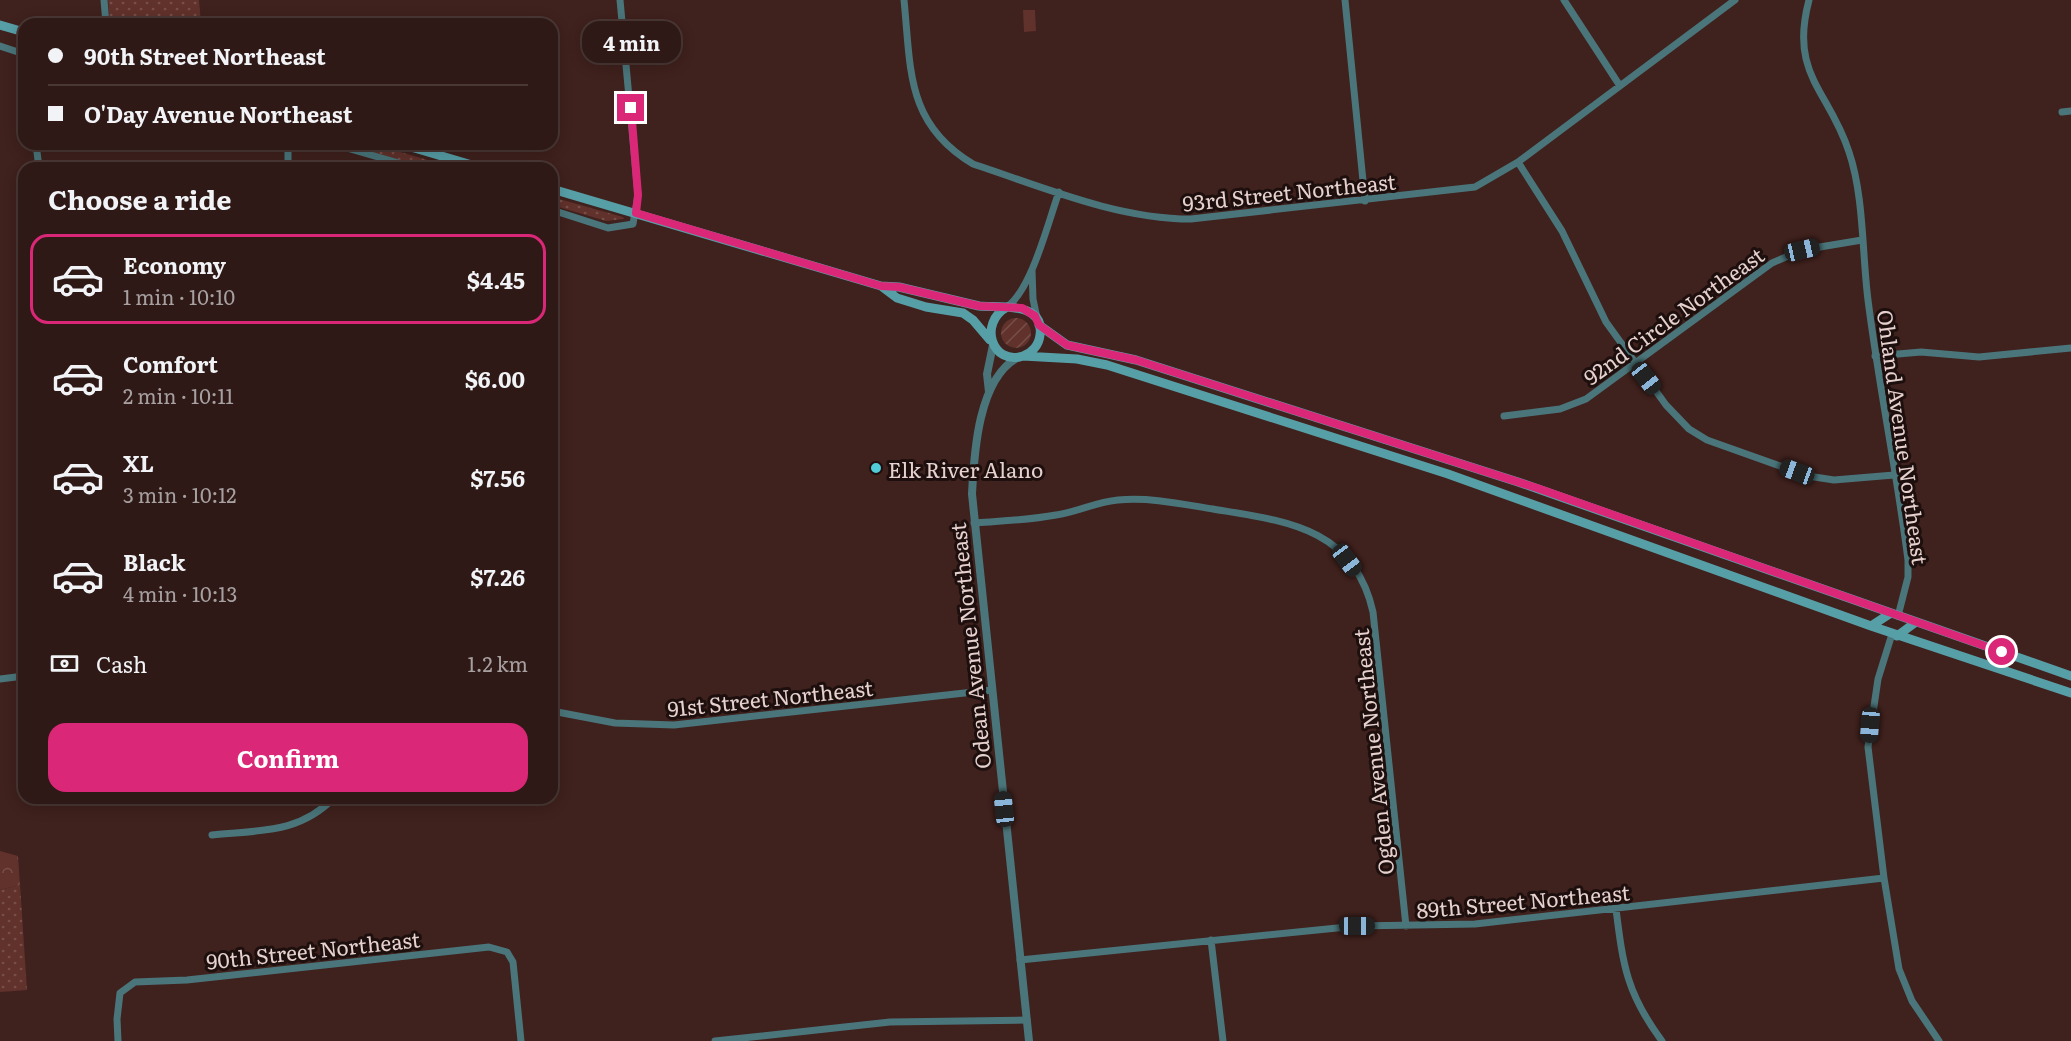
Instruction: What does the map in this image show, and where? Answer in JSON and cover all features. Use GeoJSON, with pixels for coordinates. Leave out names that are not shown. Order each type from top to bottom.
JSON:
{"type":"FeatureCollection","features":[{"type":"Feature","properties":{"kind":"main road"},"geometry":{"type":"LineString","coordinates":[[0,25],[18,30]]}},
{"type":"Feature","properties":{"kind":"main road"},"geometry":{"type":"LineString","coordinates":[[421,150],[462,162]]}},
{"type":"Feature","properties":{"kind":"main road"},"geometry":{"type":"LineString","coordinates":[[558,191],[881,286],[899,287],[979,306],[1029,311],[1039,324],[1067,345],[1136,360],[1506,478],[2071,676]]}},
{"type":"Feature","properties":{"kind":"main road"},"geometry":{"type":"LineString","coordinates":[[881,286],[897,298],[969,317],[1003,354],[1077,359],[1107,365],[1437,470],[1871,627],[2071,693]]}},
{"type":"Feature","properties":{"kind":"main road"},"geometry":{"type":"LineString","coordinates":[[993,344],[991,325],[1000,311],[1006,307]]}},
{"type":"Feature","properties":{"kind":"main road"},"geometry":{"type":"LineString","coordinates":[[1021,356],[1037,344],[1039,324]]}},
{"type":"Feature","properties":{"kind":"main road"},"geometry":{"type":"LineString","coordinates":[[1871,627],[1895,614]]}},
{"type":"Feature","properties":{"kind":"main road"},"geometry":{"type":"LineString","coordinates":[[1895,635],[1916,622]]}},
{"type":"Feature","properties":{"kind":"street"},"geometry":{"type":"LineString","coordinates":[[104,0],[106,18]]}},
{"type":"Feature","properties":{"kind":"street"},"geometry":{"type":"LineString","coordinates":[[558,212],[608,228],[633,224],[638,195],[620,0]]}},
{"type":"Feature","properties":{"kind":"street"},"geometry":{"type":"LineString","coordinates":[[904,0],[915,90],[922,112],[933,132],[953,153],[973,164],[1059,192],[1032,270],[1015,301],[1006,307]]}},
{"type":"Feature","properties":{"kind":"street"},"geometry":{"type":"LineString","coordinates":[[1345,0],[1365,201]]}},
{"type":"Feature","properties":{"kind":"street"},"geometry":{"type":"LineString","coordinates":[[1564,0],[1620,86]]}},
{"type":"Feature","properties":{"kind":"street","name":"93rd Street Northeast"},"geometry":{"type":"LineString","coordinates":[[1059,192],[1146,216],[1185,219],[1365,201],[1475,187],[1518,162],[1736,0]]}},
{"type":"Feature","properties":{"kind":"street","name":"Ohland Avenue Northeast"},"geometry":{"type":"LineString","coordinates":[[1809,0],[1803,27],[1806,65],[1813,83],[1842,132],[1850,154],[1875,356],[1908,560],[1908,577],[1895,614]]}},
{"type":"Feature","properties":{"kind":"street"},"geometry":{"type":"LineString","coordinates":[[0,46],[18,52]]}},
{"type":"Feature","properties":{"kind":"street"},"geometry":{"type":"LineString","coordinates":[[2062,112],[2071,111]]}},
{"type":"Feature","properties":{"kind":"street"},"geometry":{"type":"LineString","coordinates":[[354,150],[395,162]]}},
{"type":"Feature","properties":{"kind":"street"},"geometry":{"type":"LineString","coordinates":[[1518,162],[1562,231],[1596,304],[1635,365],[1666,405],[1689,429],[1707,440],[1821,479],[1857,479],[1894,474]]}},
{"type":"Feature","properties":{"kind":"street","name":"92nd Circle Northeast"},"geometry":{"type":"LineString","coordinates":[[1504,416],[1560,409],[1586,399],[1786,255],[1820,246],[1862,240]]}},
{"type":"Feature","properties":{"kind":"street"},"geometry":{"type":"LineString","coordinates":[[1032,270],[1033,299],[1039,324]]}},
{"type":"Feature","properties":{"kind":"street","name":"Odean Avenue Northeast"},"geometry":{"type":"LineString","coordinates":[[989,392],[987,374],[993,344]]}},
{"type":"Feature","properties":{"kind":"street"},"geometry":{"type":"LineString","coordinates":[[1875,356],[1921,352],[1979,357],[2071,348]]}},
{"type":"Feature","properties":{"kind":"street","name":"Odean Avenue Northeast"},"geometry":{"type":"LineString","coordinates":[[1021,356],[1002,368],[989,392],[974,460],[972,494],[1029,1041]]}},
{"type":"Feature","properties":{"kind":"street","name":"Ogden Avenue Northeast"},"geometry":{"type":"LineString","coordinates":[[974,524],[1057,515],[1118,500],[1160,501],[1304,527],[1338,550],[1359,576],[1370,597],[1373,612],[1406,926]]}},
{"type":"Feature","properties":{"kind":"street"},"geometry":{"type":"LineString","coordinates":[[1895,635],[1878,679],[1868,747],[1884,879],[1901,976],[1912,1001],[1940,1041]]}},
{"type":"Feature","properties":{"kind":"street"},"geometry":{"type":"LineString","coordinates":[[0,678],[18,676]]}},
{"type":"Feature","properties":{"kind":"street","name":"91st Street Northeast"},"geometry":{"type":"LineString","coordinates":[[558,712],[615,723],[683,725],[992,690]]}},
{"type":"Feature","properties":{"kind":"street"},"geometry":{"type":"LineString","coordinates":[[212,835],[285,827],[305,821],[326,804]]}},
{"type":"Feature","properties":{"kind":"street","name":"89th Street Northeast"},"geometry":{"type":"LineString","coordinates":[[1020,960],[1357,926],[1475,924],[1884,879]]}},
{"type":"Feature","properties":{"kind":"street"},"geometry":{"type":"LineString","coordinates":[[1616,909],[1625,974],[1642,1013],[1662,1041]]}},
{"type":"Feature","properties":{"kind":"street"},"geometry":{"type":"LineString","coordinates":[[1211,940],[1223,1041]]}},
{"type":"Feature","properties":{"kind":"street","name":"90th Street Northeast"},"geometry":{"type":"LineString","coordinates":[[118,1041],[118,1012],[123,989],[135,982],[187,980],[489,947],[507,952],[513,962],[521,1041]]}},
{"type":"Feature","properties":{"kind":"street"},"geometry":{"type":"LineString","coordinates":[[715,1041],[890,1022],[1027,1020]]}},
{"type":"Feature","properties":{"kind":"green space"},"geometry":{"type":"Polygon","coordinates":[[[108,0],[199,0],[200,18],[110,18],[108,0]]]}},
{"type":"Feature","properties":{"kind":"green space"},"geometry":{"type":"Polygon","coordinates":[[[1023,10],[1035,10],[1036,31],[1024,32],[1023,10]]]}},
{"type":"Feature","properties":{"kind":"green space"},"geometry":{"type":"Polygon","coordinates":[[[364,150],[394,150],[434,162],[407,162],[364,150]]]}},
{"type":"Feature","properties":{"kind":"green space"},"geometry":{"type":"Polygon","coordinates":[[[558,199],[624,219],[606,221],[558,207],[558,199]]]}},
{"type":"Feature","properties":{"kind":"green space"},"geometry":{"type":"Polygon","coordinates":[[[1016,318],[1026,323],[1031,333],[1026,343],[1016,348],[1006,343],[1001,333],[1006,323],[1016,318]]]}},
{"type":"Feature","properties":{"kind":"green space"},"geometry":{"type":"Polygon","coordinates":[[[0,851],[18,856],[20,885],[0,890],[0,851]]]}},
{"type":"Feature","properties":{"kind":"green space"},"geometry":{"type":"Polygon","coordinates":[[[20,885],[27,990],[0,992],[0,890],[20,885]]]}},
{"type":"Feature","properties":{"kind":"place","name":"Elk River Alano"},"geometry":{"type":"Point","coordinates":[876,468]}},
{"type":"Feature","properties":{"kind":"route"},"geometry":{"type":"LineString","coordinates":[[631,108],[638,195],[636,213],[881,286],[899,287],[979,306],[1022,308],[1035,316],[1039,325],[1067,345],[1136,360],[1537,488],[2002,652]]}}]}
